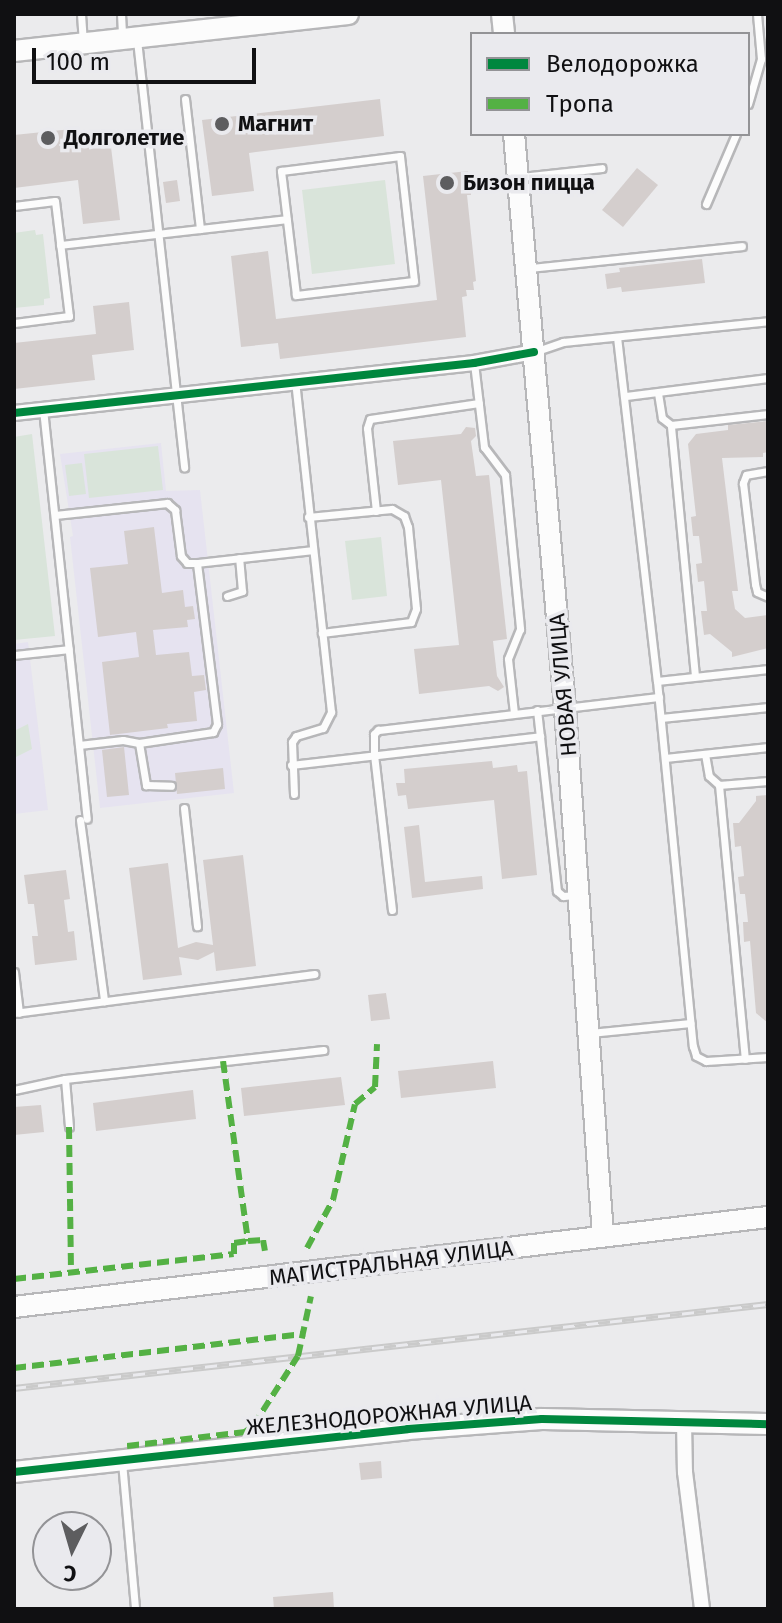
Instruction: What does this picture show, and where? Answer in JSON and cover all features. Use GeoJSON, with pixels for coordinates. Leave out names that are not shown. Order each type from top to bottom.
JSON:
{"type":"FeatureCollection","features":[{"type":"Feature","properties":{"kind":"main road"},"geometry":{"type":"LineString","coordinates":[[14,51],[344,14]]}},
{"type":"Feature","properties":{"kind":"main road","name":"НОВАЯ УЛИЦА"},"geometry":{"type":"LineString","coordinates":[[514,136],[565,708],[603,1236]]}},
{"type":"Feature","properties":{"kind":"main road","name":"МАГИСТРАЛЬНАЯ УЛИЦА"},"geometry":{"type":"LineString","coordinates":[[14,1307],[768,1217]]}},
{"type":"Feature","properties":{"kind":"main road","name":"ЖЕЛЕЗНОДОРОЖНАЯ УЛИЦА"},"geometry":{"type":"LineString","coordinates":[[14,1472],[408,1429],[542,1419],[768,1424]]}},
{"type":"Feature","properties":{"kind":"street"},"geometry":{"type":"LineString","coordinates":[[14,413],[474,363],[534,352]]}},
{"type":"Feature","properties":{"kind":"street"},"geometry":{"type":"LineString","coordinates":[[684,1422],[685,1472],[702,1609]]}},
{"type":"Feature","properties":{"kind":"lane"},"geometry":{"type":"LineString","coordinates":[[81,14],[84,43]]}},
{"type":"Feature","properties":{"kind":"lane"},"geometry":{"type":"LineString","coordinates":[[121,14],[130,38],[159,233],[184,467]]}},
{"type":"Feature","properties":{"kind":"lane"},"geometry":{"type":"LineString","coordinates":[[750,97],[761,59],[757,14]]}},
{"type":"Feature","properties":{"kind":"lane"},"geometry":{"type":"LineString","coordinates":[[185,99],[200,229]]}},
{"type":"Feature","properties":{"kind":"lane"},"geometry":{"type":"LineString","coordinates":[[706,204],[735,136]]}},
{"type":"Feature","properties":{"kind":"lane"},"geometry":{"type":"LineString","coordinates":[[400,156],[414,281],[296,295],[287,219],[281,171],[400,156]]}},
{"type":"Feature","properties":{"kind":"lane"},"geometry":{"type":"LineString","coordinates":[[519,177],[602,168]]}},
{"type":"Feature","properties":{"kind":"lane"},"geometry":{"type":"LineString","coordinates":[[14,206],[55,201],[69,316],[14,323]]}},
{"type":"Feature","properties":{"kind":"lane"},"geometry":{"type":"LineString","coordinates":[[60,245],[287,219]]}},
{"type":"Feature","properties":{"kind":"lane"},"geometry":{"type":"LineString","coordinates":[[527,268],[742,246]]}},
{"type":"Feature","properties":{"kind":"lane"},"geometry":{"type":"LineString","coordinates":[[534,352],[563,342],[768,321]]}},
{"type":"Feature","properties":{"kind":"lane"},"geometry":{"type":"LineString","coordinates":[[617,337],[626,396],[696,1056],[717,1062],[768,1057]]}},
{"type":"Feature","properties":{"kind":"lane"},"geometry":{"type":"LineString","coordinates":[[474,363],[484,447],[505,475],[520,629],[508,659],[514,713]]}},
{"type":"Feature","properties":{"kind":"lane"},"geometry":{"type":"LineString","coordinates":[[626,396],[768,378]]}},
{"type":"Feature","properties":{"kind":"lane"},"geometry":{"type":"LineString","coordinates":[[294,794],[289,750],[296,736],[323,728],[331,712],[295,381]]}},
{"type":"Feature","properties":{"kind":"lane"},"geometry":{"type":"LineString","coordinates":[[658,393],[662,418],[671,425],[768,414]]}},
{"type":"Feature","properties":{"kind":"lane"},"geometry":{"type":"LineString","coordinates":[[376,511],[367,428],[370,419],[479,403]]}},
{"type":"Feature","properties":{"kind":"lane"},"geometry":{"type":"LineString","coordinates":[[43,409],[104,1001]]}},
{"type":"Feature","properties":{"kind":"lane"},"geometry":{"type":"LineString","coordinates":[[671,425],[695,676]]}},
{"type":"Feature","properties":{"kind":"lane"},"geometry":{"type":"LineString","coordinates":[[768,471],[746,475],[743,483],[755,584],[757,592],[768,597]]}},
{"type":"Feature","properties":{"kind":"lane"},"geometry":{"type":"LineString","coordinates":[[55,515],[167,503],[175,510],[181,556],[187,563],[312,550]]}},
{"type":"Feature","properties":{"kind":"lane"},"geometry":{"type":"LineString","coordinates":[[308,517],[392,509],[407,521],[415,615],[403,625],[322,633]]}},
{"type":"Feature","properties":{"kind":"lane"},"geometry":{"type":"LineString","coordinates":[[227,596],[242,591],[239,558]]}},
{"type":"Feature","properties":{"kind":"lane"},"geometry":{"type":"LineString","coordinates":[[79,745],[123,740],[139,743],[208,734],[217,724],[197,563]]}},
{"type":"Feature","properties":{"kind":"lane"},"geometry":{"type":"LineString","coordinates":[[14,655],[69,649]]}},
{"type":"Feature","properties":{"kind":"lane"},"geometry":{"type":"LineString","coordinates":[[657,681],[768,669]]}},
{"type":"Feature","properties":{"kind":"lane"},"geometry":{"type":"LineString","coordinates":[[392,910],[374,755],[374,734],[382,727],[659,697]]}},
{"type":"Feature","properties":{"kind":"lane"},"geometry":{"type":"LineString","coordinates":[[661,718],[768,707]]}},
{"type":"Feature","properties":{"kind":"lane"},"geometry":{"type":"LineString","coordinates":[[537,710],[557,891],[563,896],[579,895]]}},
{"type":"Feature","properties":{"kind":"lane"},"geometry":{"type":"LineString","coordinates":[[291,765],[540,736]]}},
{"type":"Feature","properties":{"kind":"lane"},"geometry":{"type":"LineString","coordinates":[[139,743],[146,785],[171,786]]}},
{"type":"Feature","properties":{"kind":"lane"},"geometry":{"type":"LineString","coordinates":[[665,758],[768,747]]}},
{"type":"Feature","properties":{"kind":"lane"},"geometry":{"type":"LineString","coordinates":[[705,754],[709,776],[719,785],[745,1059]]}},
{"type":"Feature","properties":{"kind":"lane"},"geometry":{"type":"LineString","coordinates":[[719,785],[768,781]]}},
{"type":"Feature","properties":{"kind":"lane"},"geometry":{"type":"LineString","coordinates":[[184,808],[197,926]]}},
{"type":"Feature","properties":{"kind":"lane"},"geometry":{"type":"LineString","coordinates":[[14,972],[17,1013],[314,974]]}},
{"type":"Feature","properties":{"kind":"lane"},"geometry":{"type":"LineString","coordinates":[[590,1033],[691,1023]]}},
{"type":"Feature","properties":{"kind":"lane"},"geometry":{"type":"LineString","coordinates":[[14,1090],[65,1079],[323,1050]]}},
{"type":"Feature","properties":{"kind":"lane"},"geometry":{"type":"LineString","coordinates":[[65,1079],[69,1127]]}},
{"type":"Feature","properties":{"kind":"lane"},"geometry":{"type":"LineString","coordinates":[[122,1460],[135,1609]]}},
{"type":"Feature","properties":{"kind":"shaded area"},"geometry":{"type":"Polygon","coordinates":[[[385,180],[395,264],[312,274],[302,190],[385,180]]]}},
{"type":"Feature","properties":{"kind":"shaded area"},"geometry":{"type":"Polygon","coordinates":[[[35,230],[36,235],[43,234],[50,298],[44,299],[44,305],[14,308],[14,233],[35,230]]]}},
{"type":"Feature","properties":{"kind":"shaded area"},"geometry":{"type":"Polygon","coordinates":[[[32,434],[55,636],[14,640],[14,437],[32,434]]]}},
{"type":"Feature","properties":{"kind":"shaded area"},"geometry":{"type":"Polygon","coordinates":[[[161,443],[166,491],[200,490],[234,793],[100,808],[70,537],[73,536],[60,454],[161,443]]]}},
{"type":"Feature","properties":{"kind":"shaded area"},"geometry":{"type":"Polygon","coordinates":[[[158,446],[163,490],[89,498],[84,454],[158,446]]]}},
{"type":"Feature","properties":{"kind":"shaded area"},"geometry":{"type":"Polygon","coordinates":[[[82,463],[86,494],[69,496],[65,465],[82,463]]]}},
{"type":"Feature","properties":{"kind":"shaded area"},"geometry":{"type":"Polygon","coordinates":[[[381,537],[387,596],[352,600],[345,541],[381,537]]]}},
{"type":"Feature","properties":{"kind":"shaded area"},"geometry":{"type":"Polygon","coordinates":[[[28,642],[48,810],[14,814],[14,644],[28,642]]]}},
{"type":"Feature","properties":{"kind":"shaded area"},"geometry":{"type":"Polygon","coordinates":[[[28,724],[32,749],[14,758],[14,731],[28,724]]]}},
{"type":"Feature","properties":{"kind":"building"},"geometry":{"type":"Polygon","coordinates":[[[380,99],[384,136],[249,153],[254,191],[212,196],[202,120],[380,99]]]}},
{"type":"Feature","properties":{"kind":"building"},"geometry":{"type":"Polygon","coordinates":[[[72,129],[73,140],[110,139],[120,220],[83,224],[78,180],[14,188],[14,135],[72,129]]]}},
{"type":"Feature","properties":{"kind":"building"},"geometry":{"type":"Polygon","coordinates":[[[637,168],[658,185],[623,227],[602,210],[637,168]]]}},
{"type":"Feature","properties":{"kind":"building"},"geometry":{"type":"Polygon","coordinates":[[[468,171],[471,195],[467,195],[476,281],[473,282],[474,290],[466,290],[467,296],[462,297],[466,337],[280,359],[278,343],[241,347],[231,256],[268,251],[276,319],[437,300],[423,176],[468,171]]]}},
{"type":"Feature","properties":{"kind":"building"},"geometry":{"type":"Polygon","coordinates":[[[177,180],[180,201],[166,203],[163,182],[177,180]]]}},
{"type":"Feature","properties":{"kind":"building"},"geometry":{"type":"Polygon","coordinates":[[[702,259],[705,283],[622,292],[621,287],[607,289],[605,274],[620,272],[619,268],[702,259]]]}},
{"type":"Feature","properties":{"kind":"building"},"geometry":{"type":"Polygon","coordinates":[[[129,302],[134,350],[92,355],[95,380],[14,389],[14,343],[96,334],[93,306],[129,302]]]}},
{"type":"Feature","properties":{"kind":"building"},"geometry":{"type":"Polygon","coordinates":[[[768,421],[768,452],[763,453],[763,457],[722,458],[738,591],[732,591],[735,609],[745,618],[768,615],[768,648],[732,657],[732,652],[710,634],[704,635],[701,611],[707,611],[704,581],[698,582],[696,564],[702,563],[699,536],[693,536],[691,517],[696,516],[688,444],[696,434],[728,430],[728,425],[768,421]]]}},
{"type":"Feature","properties":{"kind":"building"},"geometry":{"type":"Polygon","coordinates":[[[466,427],[475,428],[476,436],[471,441],[476,476],[489,475],[507,639],[493,641],[497,676],[504,687],[498,691],[489,686],[419,694],[414,649],[459,645],[441,480],[398,485],[393,441],[461,434],[466,427]]]}},
{"type":"Feature","properties":{"kind":"building"},"geometry":{"type":"Polygon","coordinates":[[[154,527],[162,593],[183,590],[185,607],[193,606],[195,619],[187,620],[188,627],[153,630],[156,655],[189,652],[192,676],[204,675],[206,690],[194,692],[197,721],[110,735],[102,662],[139,657],[136,632],[98,637],[90,568],[128,564],[124,531],[154,527]]]}},
{"type":"Feature","properties":{"kind":"building"},"geometry":{"type":"Polygon","coordinates":[[[124,747],[129,795],[107,797],[102,750],[124,747]]]}},
{"type":"Feature","properties":{"kind":"building"},"geometry":{"type":"Polygon","coordinates":[[[492,761],[493,768],[517,765],[518,772],[527,771],[537,875],[502,879],[494,800],[408,809],[406,795],[398,796],[396,783],[405,783],[404,769],[492,761]]]}},
{"type":"Feature","properties":{"kind":"building"},"geometry":{"type":"Polygon","coordinates":[[[223,768],[225,789],[177,794],[175,773],[223,768]]]}},
{"type":"Feature","properties":{"kind":"building"},"geometry":{"type":"Polygon","coordinates":[[[768,795],[768,1023],[756,1013],[750,941],[744,942],[743,922],[748,922],[745,894],[740,894],[738,877],[744,876],[741,846],[735,847],[733,823],[739,823],[756,801],[756,796],[768,795]]]}},
{"type":"Feature","properties":{"kind":"building"},"geometry":{"type":"Polygon","coordinates":[[[419,825],[425,882],[482,876],[483,889],[412,898],[404,827],[419,825]]]}},
{"type":"Feature","properties":{"kind":"building"},"geometry":{"type":"Polygon","coordinates":[[[243,855],[256,966],[216,971],[214,952],[198,960],[179,957],[182,975],[143,980],[129,868],[168,863],[178,948],[196,942],[213,945],[203,860],[243,855]]]}},
{"type":"Feature","properties":{"kind":"building"},"geometry":{"type":"Polygon","coordinates":[[[66,870],[70,899],[64,900],[68,932],[74,931],[77,960],[35,965],[32,936],[38,936],[34,904],[28,904],[24,875],[66,870]]]}},
{"type":"Feature","properties":{"kind":"building"},"geometry":{"type":"Polygon","coordinates":[[[386,993],[390,1019],[371,1021],[368,995],[386,993]]]}},
{"type":"Feature","properties":{"kind":"building"},"geometry":{"type":"Polygon","coordinates":[[[493,1061],[496,1088],[401,1098],[398,1071],[493,1061]]]}},
{"type":"Feature","properties":{"kind":"building"},"geometry":{"type":"Polygon","coordinates":[[[341,1077],[345,1105],[244,1116],[241,1088],[341,1077]]]}},
{"type":"Feature","properties":{"kind":"building"},"geometry":{"type":"Polygon","coordinates":[[[193,1090],[196,1119],[96,1131],[93,1103],[193,1090]]]}},
{"type":"Feature","properties":{"kind":"building"},"geometry":{"type":"Polygon","coordinates":[[[41,1105],[44,1132],[14,1135],[14,1107],[41,1105]]]}},
{"type":"Feature","properties":{"kind":"building"},"geometry":{"type":"Polygon","coordinates":[[[381,1461],[382,1478],[361,1480],[359,1463],[381,1461]]]}},
{"type":"Feature","properties":{"kind":"building"},"geometry":{"type":"Polygon","coordinates":[[[333,1592],[334,1609],[274,1609],[273,1597],[333,1592]]]}},
{"type":"Feature","properties":{"kind":"railway"},"geometry":{"type":"LineString","coordinates":[[14,1388],[768,1304]]}},
{"type":"Feature","properties":{"kind":"marked path"},"geometry":{"type":"LineString","coordinates":[[307,1248],[333,1200],[355,1104],[375,1087],[377,1044]]}},
{"type":"Feature","properties":{"kind":"marked path"},"geometry":{"type":"LineString","coordinates":[[223,1061],[248,1241],[263,1240],[265,1251]]}},
{"type":"Feature","properties":{"kind":"marked path"},"geometry":{"type":"LineString","coordinates":[[69,1127],[71,1272]]}},
{"type":"Feature","properties":{"kind":"marked path"},"geometry":{"type":"LineString","coordinates":[[14,1279],[234,1254],[234,1243],[248,1241]]}},
{"type":"Feature","properties":{"kind":"marked path"},"geometry":{"type":"LineString","coordinates":[[127,1446],[245,1432],[253,1426],[298,1356],[311,1296]]}},
{"type":"Feature","properties":{"kind":"marked path"},"geometry":{"type":"LineString","coordinates":[[14,1368],[305,1334]]}},
{"type":"Feature","properties":{"kind":"cycle path"},"geometry":{"type":"LineString","coordinates":[[14,413],[474,363],[534,352]]}},
{"type":"Feature","properties":{"kind":"cycle path"},"geometry":{"type":"LineString","coordinates":[[14,1472],[408,1429],[542,1419],[768,1424]]}},
{"type":"Feature","properties":{"kind":"place","name":"Магнит"},"geometry":{"type":"Point","coordinates":[222,124]}},
{"type":"Feature","properties":{"kind":"place","name":"Долголетие"},"geometry":{"type":"Point","coordinates":[48,138]}},
{"type":"Feature","properties":{"kind":"place","name":"Бизон пицца"},"geometry":{"type":"Point","coordinates":[447,183]}}]}
